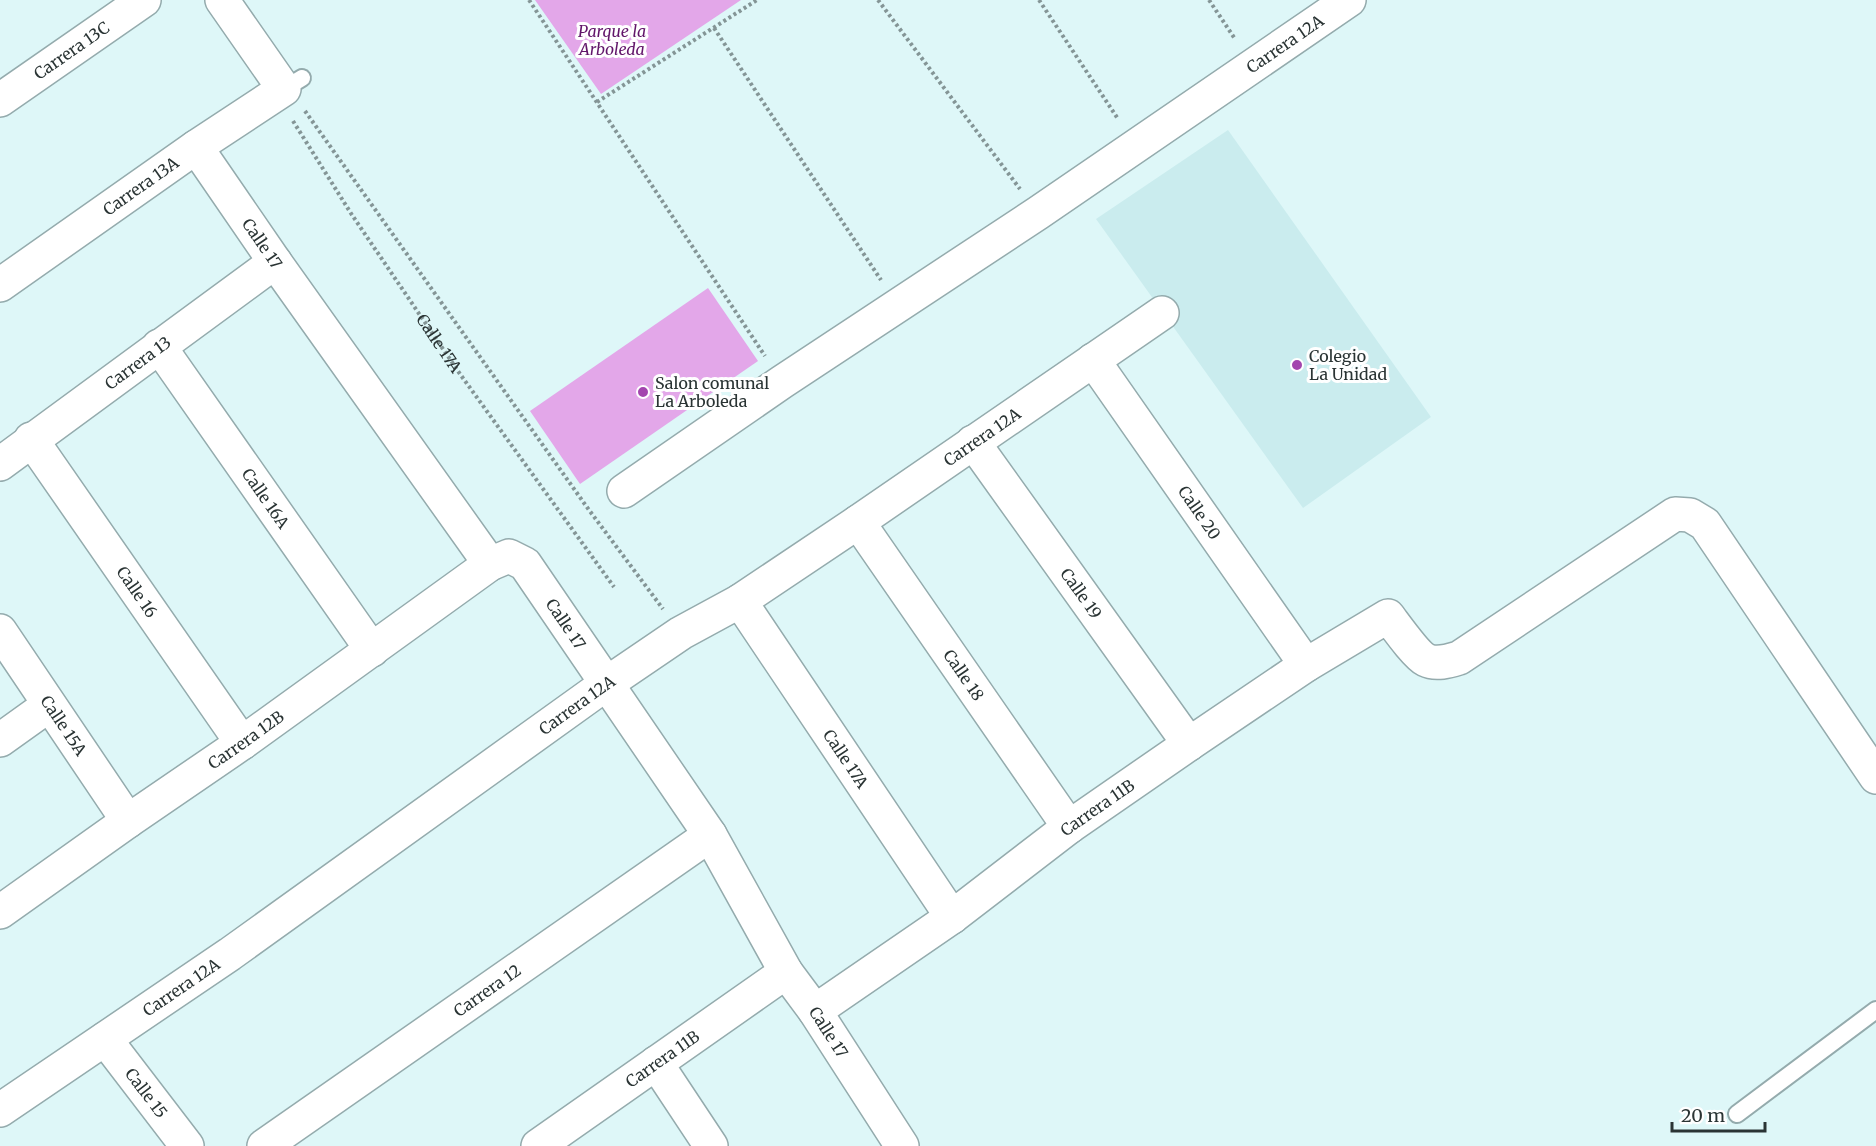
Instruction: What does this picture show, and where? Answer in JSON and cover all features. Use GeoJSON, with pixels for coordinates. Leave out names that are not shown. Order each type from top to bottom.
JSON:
{"type":"FeatureCollection","features":[{"type":"Feature","properties":{"kind":"street","name":"Carrera 13C"},"geometry":{"type":"LineString","coordinates":[[0,99],[107,10],[144,0]]}},
{"type":"Feature","properties":{"kind":"street"},"geometry":{"type":"LineString","coordinates":[[222,0],[293,84]]}},
{"type":"Feature","properties":{"kind":"street","name":"Carrera 12A"},"geometry":{"type":"LineString","coordinates":[[624,490],[897,304],[1038,213],[1348,0]]}},
{"type":"Feature","properties":{"kind":"street","name":"Carrera 13A"},"geometry":{"type":"LineString","coordinates":[[0,285],[196,147],[293,84]]}},
{"type":"Feature","properties":{"kind":"street","name":"Calle 17"},"geometry":{"type":"LineString","coordinates":[[196,147],[489,564],[509,556],[525,564],[710,835],[786,972],[815,1011],[902,1146]]}},
{"type":"Feature","properties":{"kind":"street","name":"Carrera 13"},"geometry":{"type":"LineString","coordinates":[[0,464],[275,262]]}},
{"type":"Feature","properties":{"kind":"street","name":"Carrera 12A"},"geometry":{"type":"LineString","coordinates":[[0,1110],[230,954],[606,684],[681,633],[740,601],[1162,313]]}},
{"type":"Feature","properties":{"kind":"street","name":"Calle 16A"},"geometry":{"type":"LineString","coordinates":[[159,346],[372,650]]}},
{"type":"Feature","properties":{"kind":"street","name":"Calle 20"},"geometry":{"type":"LineString","coordinates":[[1093,360],[1306,665]]}},
{"type":"Feature","properties":{"kind":"street","name":"Calle 16"},"geometry":{"type":"LineString","coordinates":[[32,439],[242,743]]}},
{"type":"Feature","properties":{"kind":"street","name":"Calle 19"},"geometry":{"type":"LineString","coordinates":[[973,442],[1189,744]]}},
{"type":"Feature","properties":{"kind":"street","name":"Carrera 11B"},"geometry":{"type":"LineString","coordinates":[[815,1011],[952,917],[1070,827],[1189,744],[1306,665],[1388,616],[1402,635],[1426,660],[1445,663],[1459,658],[1675,514],[1690,515],[1705,524],[1876,777]]}},
{"type":"Feature","properties":{"kind":"street","name":"Calle 18"},"geometry":{"type":"LineString","coordinates":[[858,522],[1070,827]]}},
{"type":"Feature","properties":{"kind":"street","name":"Carrera 12B"},"geometry":{"type":"LineString","coordinates":[[0,912],[242,743],[489,564]]}},
{"type":"Feature","properties":{"kind":"street","name":"Calle 17A"},"geometry":{"type":"LineString","coordinates":[[740,601],[952,917]]}},
{"type":"Feature","properties":{"kind":"street","name":"Calle 15A"},"geometry":{"type":"LineString","coordinates":[[0,631],[128,821]]}},
{"type":"Feature","properties":{"kind":"street"},"geometry":{"type":"LineString","coordinates":[[0,740],[50,705]]}},
{"type":"Feature","properties":{"kind":"street","name":"Carrera 12"},"geometry":{"type":"LineString","coordinates":[[264,1146],[710,835]]}},
{"type":"Feature","properties":{"kind":"street","name":"Carrera 11B"},"geometry":{"type":"LineString","coordinates":[[539,1146],[786,972]]}},
{"type":"Feature","properties":{"kind":"street","name":"Calle 15"},"geometry":{"type":"LineString","coordinates":[[105,1039],[187,1146]]}},
{"type":"Feature","properties":{"kind":"street"},"geometry":{"type":"LineString","coordinates":[[656,1063],[711,1146]]}},
{"type":"Feature","properties":{"kind":"lane"},"geometry":{"type":"LineString","coordinates":[[1737,1114],[1876,1010]]}},
{"type":"Feature","properties":{"kind":"path"},"geometry":{"type":"LineString","coordinates":[[529,0],[782,382]]}},
{"type":"Feature","properties":{"kind":"path"},"geometry":{"type":"LineString","coordinates":[[597,102],[757,0]]}},
{"type":"Feature","properties":{"kind":"path"},"geometry":{"type":"LineString","coordinates":[[878,0],[1038,213]]}},
{"type":"Feature","properties":{"kind":"path"},"geometry":{"type":"LineString","coordinates":[[1039,0],[1135,145]]}},
{"type":"Feature","properties":{"kind":"path"},"geometry":{"type":"LineString","coordinates":[[1209,0],[1253,66]]}},
{"type":"Feature","properties":{"kind":"path"},"geometry":{"type":"LineString","coordinates":[[714,28],[897,304]]}},
{"type":"Feature","properties":{"kind":"path","name":"Calle 17A"},"geometry":{"type":"LineString","coordinates":[[293,84],[297,99],[635,573],[681,633]]}},
{"type":"Feature","properties":{"kind":"path","name":"Calle 17A"},"geometry":{"type":"LineString","coordinates":[[293,84],[285,107],[352,215],[460,374],[614,587]]}},
{"type":"Feature","properties":{"kind":"shaded area","name":"Colegio La Unidad"},"geometry":{"type":"Polygon","coordinates":[[[1228,130],[1431,417],[1303,508],[1096,219],[1228,130]]]}},
{"type":"Feature","properties":{"kind":"green space","name":"Parque la Arboleda"},"geometry":{"type":"Polygon","coordinates":[[[535,0],[741,0],[601,94],[535,0]]]}},
{"type":"Feature","properties":{"kind":"green space"},"geometry":{"type":"Polygon","coordinates":[[[708,288],[758,361],[580,484],[530,411],[708,288]]]}},
{"type":"Feature","properties":{"kind":"place","name":"Colegio La Unidad"},"geometry":{"type":"Point","coordinates":[1297,365]}},
{"type":"Feature","properties":{"kind":"place","name":"Salon comunal La Arboleda"},"geometry":{"type":"Point","coordinates":[643,392]}}]}
